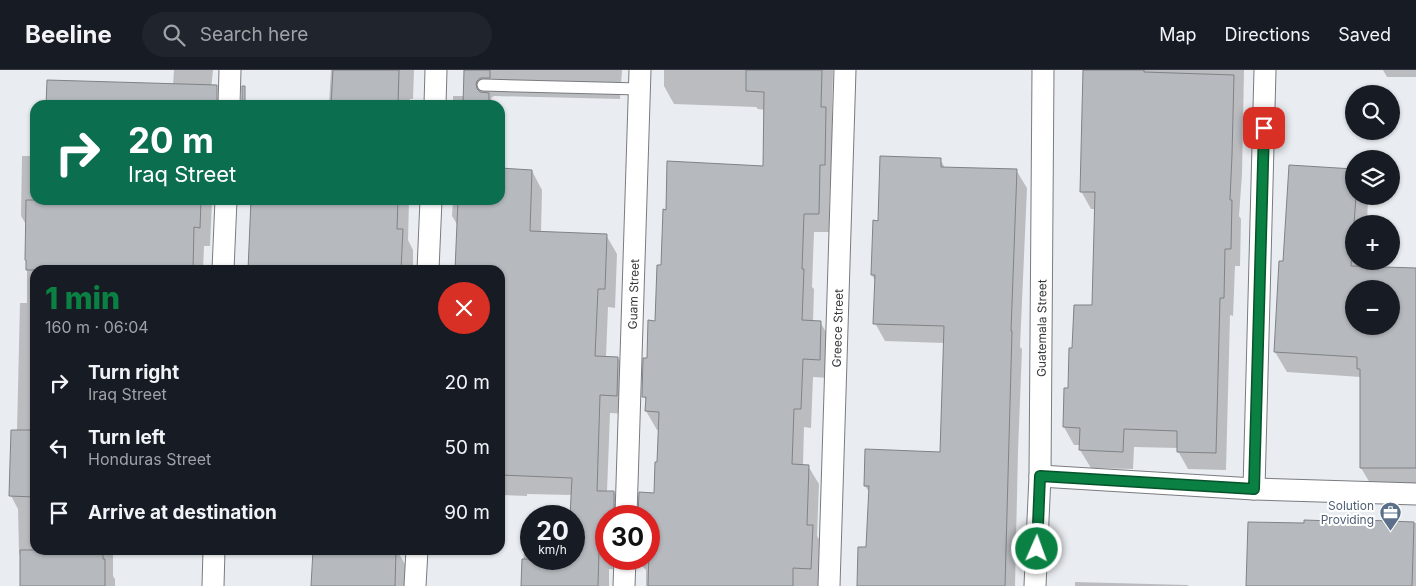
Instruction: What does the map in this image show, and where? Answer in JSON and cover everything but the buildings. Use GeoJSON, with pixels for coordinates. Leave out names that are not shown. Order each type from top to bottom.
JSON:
{"type":"FeatureCollection","features":[{"type":"Feature","properties":{"kind":"street"},"geometry":{"type":"LineString","coordinates":[[229,100],[230,70]]}},
{"type":"Feature","properties":{"kind":"street"},"geometry":{"type":"LineString","coordinates":[[435,100],[436,70]]}},
{"type":"Feature","properties":{"kind":"street","name":"Greece Street"},"geometry":{"type":"LineString","coordinates":[[828,586],[845,70]]}},
{"type":"Feature","properties":{"kind":"street","name":"Guatemala Street"},"geometry":{"type":"LineString","coordinates":[[1035,586],[1040,476],[1043,70]]}},
{"type":"Feature","properties":{"kind":"street"},"geometry":{"type":"LineString","coordinates":[[1254,489],[1265,70]]}},
{"type":"Feature","properties":{"kind":"street","name":"Guam Street"},"geometry":{"type":"LineString","coordinates":[[626,505],[640,79]]}},
{"type":"Feature","properties":{"kind":"street"},"geometry":{"type":"LineString","coordinates":[[223,265],[226,205]]}},
{"type":"Feature","properties":{"kind":"street"},"geometry":{"type":"LineString","coordinates":[[428,265],[431,205]]}},
{"type":"Feature","properties":{"kind":"street"},"geometry":{"type":"LineString","coordinates":[[1040,476],[1254,489],[1416,494]]}},
{"type":"Feature","properties":{"kind":"street"},"geometry":{"type":"LineString","coordinates":[[213,586],[214,555]]}},
{"type":"Feature","properties":{"kind":"street"},"geometry":{"type":"LineString","coordinates":[[415,586],[417,555]]}},
{"type":"Feature","properties":{"kind":"street"},"geometry":{"type":"LineString","coordinates":[[624,586],[625,570]]}},
{"type":"Feature","properties":{"kind":"lane"},"geometry":{"type":"LineString","coordinates":[[483,85],[640,79]]}},
{"type":"Feature","properties":{"kind":"place","name":"Solution Providing"},"geometry":{"type":"Point","coordinates":[1390,531]}},
{"type":"Feature","properties":{"kind":"route"},"geometry":{"type":"LineString","coordinates":[[1037,549],[1040,476],[1254,489],[1264,128]]}}]}
